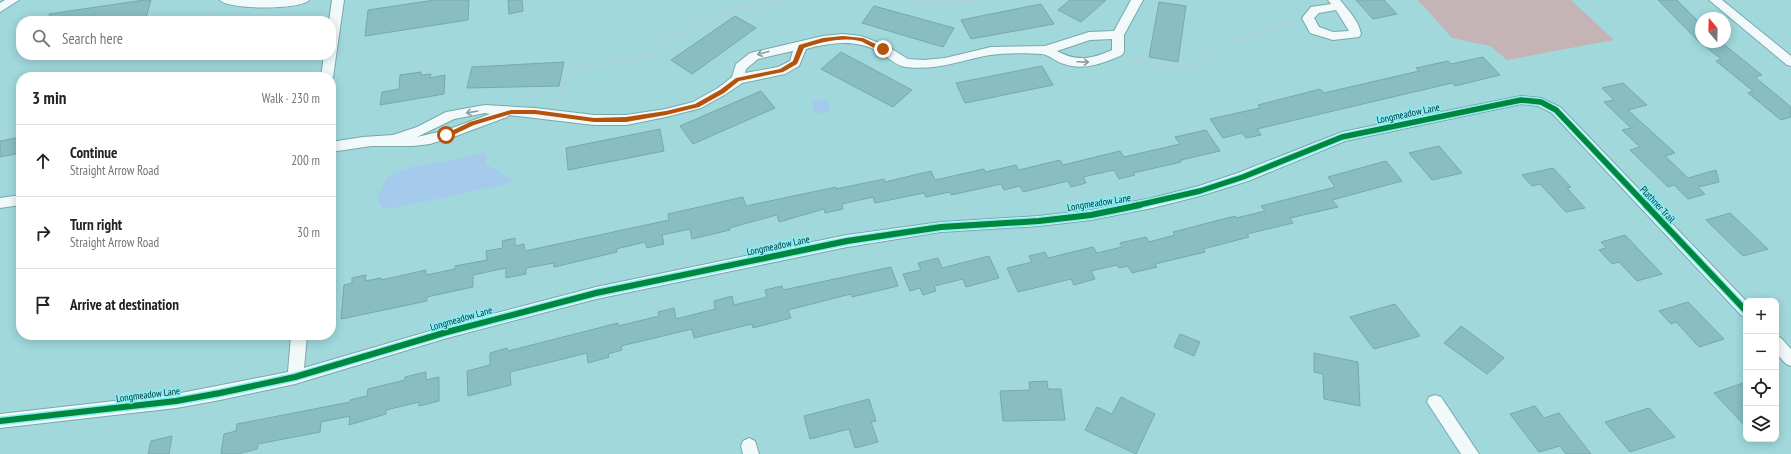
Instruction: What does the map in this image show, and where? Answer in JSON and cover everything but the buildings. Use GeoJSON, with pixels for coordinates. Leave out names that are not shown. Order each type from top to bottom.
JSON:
{"type":"FeatureCollection","features":[{"type":"Feature","properties":{"kind":"street"},"geometry":{"type":"LineString","coordinates":[[0,8],[13,0]]}},
{"type":"Feature","properties":{"kind":"street"},"geometry":{"type":"LineString","coordinates":[[226,0],[263,5],[303,0]]}},
{"type":"Feature","properties":{"kind":"street"},"geometry":{"type":"LineString","coordinates":[[336,16],[338,0]]}},
{"type":"Feature","properties":{"kind":"street"},"geometry":{"type":"LineString","coordinates":[[1046,50],[1066,61],[1096,62],[1118,52],[1118,35],[1137,0]]}},
{"type":"Feature","properties":{"kind":"street"},"geometry":{"type":"LineString","coordinates":[[1715,0],[1791,62]]}},
{"type":"Feature","properties":{"kind":"street"},"geometry":{"type":"LineString","coordinates":[[1336,3],[1355,29],[1355,34],[1333,36],[1314,30],[1308,18],[1315,10],[1336,3]]}},
{"type":"Feature","properties":{"kind":"street"},"geometry":{"type":"LineString","coordinates":[[738,79],[740,67],[754,56],[823,40],[843,38],[861,40],[883,49],[905,63],[924,64],[945,62],[991,51],[1046,50],[1089,36],[1118,35]]}},
{"type":"Feature","properties":{"kind":"street"},"geometry":{"type":"LineString","coordinates":[[336,146],[348,143],[394,140],[418,142],[446,135],[472,124],[511,112],[535,112],[594,120],[626,120],[666,113],[697,105],[722,91],[738,79],[781,71],[795,63],[801,46]]}},
{"type":"Feature","properties":{"kind":"street"},"geometry":{"type":"LineString","coordinates":[[328,72],[330,60]]}},
{"type":"Feature","properties":{"kind":"street","name":"Longmeadow Lane"},"geometry":{"type":"LineString","coordinates":[[0,421],[176,401],[295,377],[518,312],[650,282],[892,233],[941,227],[1039,221],[1101,213],[1200,191],[1243,177],[1326,143],[1370,131],[1521,100],[1541,102],[1556,110]]}},
{"type":"Feature","properties":{"kind":"street","name":"Plathner Trail"},"geometry":{"type":"LineString","coordinates":[[1556,110],[1743,309]]}},
{"type":"Feature","properties":{"kind":"street"},"geometry":{"type":"LineString","coordinates":[[0,203],[16,201]]}},
{"type":"Feature","properties":{"kind":"street"},"geometry":{"type":"LineString","coordinates":[[295,377],[299,340]]}},
{"type":"Feature","properties":{"kind":"street"},"geometry":{"type":"LineString","coordinates":[[1779,346],[1791,359]]}},
{"type":"Feature","properties":{"kind":"street"},"geometry":{"type":"LineString","coordinates":[[1435,402],[1471,454]]}},
{"type":"Feature","properties":{"kind":"path"},"geometry":{"type":"LineString","coordinates":[[556,115],[564,81],[571,70],[587,64],[637,60],[652,53],[676,35],[720,13],[788,0]]}},
{"type":"Feature","properties":{"kind":"path"},"geometry":{"type":"LineString","coordinates":[[913,0],[928,4],[974,0]]}},
{"type":"Feature","properties":{"kind":"path"},"geometry":{"type":"LineString","coordinates":[[1045,0],[1050,2],[1076,40]]}},
{"type":"Feature","properties":{"kind":"path"},"geometry":{"type":"LineString","coordinates":[[1096,62],[1135,61],[1175,68],[1195,66],[1235,42],[1308,18]]}},
{"type":"Feature","properties":{"kind":"shaded area"},"geometry":{"type":"Polygon","coordinates":[[[1418,0],[1571,0],[1614,40],[1507,60],[1490,46],[1452,38],[1418,0]]]}},
{"type":"Feature","properties":{"kind":"water"},"geometry":{"type":"Polygon","coordinates":[[[827,99],[830,111],[815,114],[811,102],[827,99]]]}},
{"type":"Feature","properties":{"kind":"water"},"geometry":{"type":"Polygon","coordinates":[[[486,153],[486,164],[516,182],[399,207],[382,208],[377,197],[388,176],[408,168],[486,153]]]}},
{"type":"Feature","properties":{"kind":"cycle path"},"geometry":{"type":"LineString","coordinates":[[0,421],[176,401],[220,393],[295,377],[447,332],[596,293],[847,241],[892,233],[941,227],[1039,221],[1091,215],[1152,203],[1200,191],[1243,177],[1342,137],[1521,100],[1541,102],[1556,110],[1743,308]]}},
{"type":"Feature","properties":{"kind":"route"},"geometry":{"type":"LineString","coordinates":[[446,135],[472,124],[511,112],[535,112],[594,120],[626,120],[666,113],[697,105],[722,91],[738,79],[781,71],[795,63],[801,46],[823,40],[843,38],[861,40],[883,49]]}}]}
